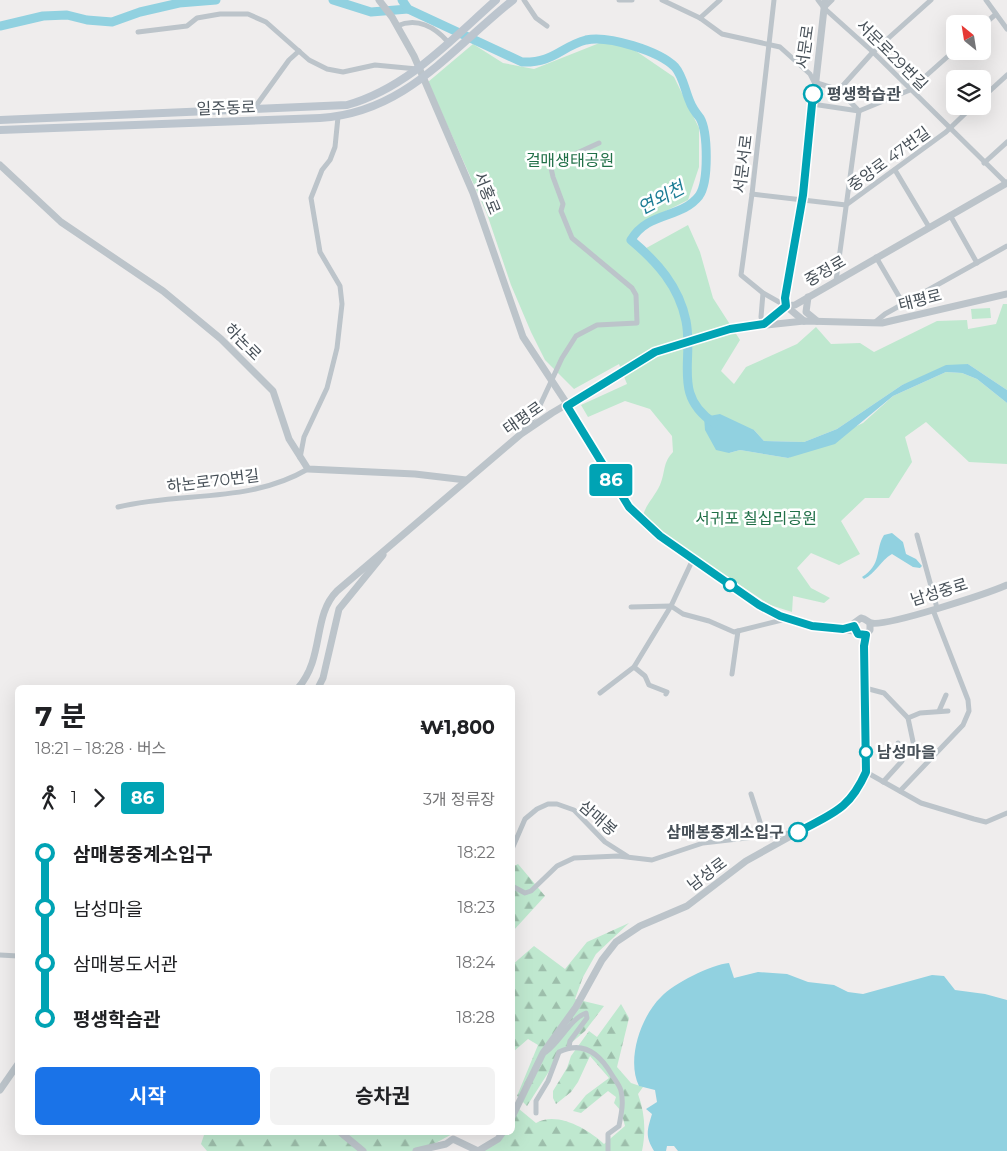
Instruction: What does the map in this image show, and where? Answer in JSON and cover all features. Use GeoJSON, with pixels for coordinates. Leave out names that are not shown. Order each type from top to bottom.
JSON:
{"type":"FeatureCollection","features":[{"type":"Feature","properties":{"kind":"main road","name":"일주동로"},"geometry":{"type":"LineString","coordinates":[[0,120],[347,106],[369,99],[387,90],[418,68],[496,0]]}},
{"type":"Feature","properties":{"kind":"main road","name":"일주동로"},"geometry":{"type":"LineString","coordinates":[[0,130],[338,117],[373,108],[423,78],[510,2]]}},
{"type":"Feature","properties":{"kind":"street","name":"서홍로"},"geometry":{"type":"LineString","coordinates":[[379,0],[392,17],[423,78],[473,193],[523,337],[567,406]]}},
{"type":"Feature","properties":{"kind":"street"},"geometry":{"type":"LineString","coordinates":[[524,0],[536,18],[547,26]]}},
{"type":"Feature","properties":{"kind":"street"},"geometry":{"type":"LineString","coordinates":[[619,0],[632,0]]}},
{"type":"Feature","properties":{"kind":"street"},"geometry":{"type":"LineString","coordinates":[[662,0],[700,18],[722,34],[780,47],[810,74],[814,82],[839,90],[859,111]]}},
{"type":"Feature","properties":{"kind":"street"},"geometry":{"type":"LineString","coordinates":[[700,18],[720,0]]}},
{"type":"Feature","properties":{"kind":"street","name":"서문서로"},"geometry":{"type":"LineString","coordinates":[[774,0],[752,194],[740,275],[763,293],[786,306]]}},
{"type":"Feature","properties":{"kind":"street","name":"서문로29번길"},"geometry":{"type":"LineString","coordinates":[[818,0],[824,8],[873,52],[949,130],[1006,183]]}},
{"type":"Feature","properties":{"kind":"street","name":"서문로"},"geometry":{"type":"LineString","coordinates":[[786,306],[785,298],[793,239],[802,198],[825,0]]}},
{"type":"Feature","properties":{"kind":"street"},"geometry":{"type":"LineString","coordinates":[[824,8],[832,0]]}},
{"type":"Feature","properties":{"kind":"street"},"geometry":{"type":"LineString","coordinates":[[986,0],[1007,28]]}},
{"type":"Feature","properties":{"kind":"street"},"geometry":{"type":"LineString","coordinates":[[839,90],[873,52],[928,1]]}},
{"type":"Feature","properties":{"kind":"street"},"geometry":{"type":"LineString","coordinates":[[138,32],[187,26],[197,18],[220,14],[248,14],[266,22],[309,60],[327,69],[343,72],[375,65],[418,68]]}},
{"type":"Feature","properties":{"kind":"street"},"geometry":{"type":"LineString","coordinates":[[991,18],[996,14]]}},
{"type":"Feature","properties":{"kind":"street"},"geometry":{"type":"LineString","coordinates":[[397,26],[407,21],[416,20],[448,42]]}},
{"type":"Feature","properties":{"kind":"street"},"geometry":{"type":"LineString","coordinates":[[253,111],[289,60],[299,51]]}},
{"type":"Feature","properties":{"kind":"street"},"geometry":{"type":"LineString","coordinates":[[812,104],[859,111],[910,90],[946,58]]}},
{"type":"Feature","properties":{"kind":"street"},"geometry":{"type":"LineString","coordinates":[[991,90],[1007,75]]}},
{"type":"Feature","properties":{"kind":"street"},"geometry":{"type":"LineString","coordinates":[[836,281],[859,111]]}},
{"type":"Feature","properties":{"kind":"street","name":"중앙로 47번길"},"geometry":{"type":"LineString","coordinates":[[752,194],[846,204],[949,130],[964,115]]}},
{"type":"Feature","properties":{"kind":"street"},"geometry":{"type":"LineString","coordinates":[[300,458],[304,437],[327,388],[337,348],[342,304],[340,286],[320,252],[311,198],[322,170],[330,160],[335,147],[338,117]]}},
{"type":"Feature","properties":{"kind":"street"},"geometry":{"type":"LineString","coordinates":[[984,163],[1007,142]]}},
{"type":"Feature","properties":{"kind":"street"},"geometry":{"type":"LineString","coordinates":[[521,434],[536,416],[570,342],[584,330],[597,325],[637,323],[636,295],[632,288],[571,235],[561,211],[563,204],[551,168],[553,164],[599,143]]}},
{"type":"Feature","properties":{"kind":"street","name":"하논로"},"geometry":{"type":"LineString","coordinates":[[0,165],[61,222],[163,291],[221,339],[273,391],[290,439],[308,469]]}},
{"type":"Feature","properties":{"kind":"street"},"geometry":{"type":"LineString","coordinates":[[895,170],[929,227]]}},
{"type":"Feature","properties":{"kind":"street","name":"중정로"},"geometry":{"type":"LineString","coordinates":[[786,306],[794,305],[1006,183]]}},
{"type":"Feature","properties":{"kind":"street"},"geometry":{"type":"LineString","coordinates":[[950,215],[977,263]]}},
{"type":"Feature","properties":{"kind":"street"},"geometry":{"type":"LineString","coordinates":[[874,323],[1007,246]]}},
{"type":"Feature","properties":{"kind":"street"},"geometry":{"type":"LineString","coordinates":[[876,257],[904,305]]}},
{"type":"Feature","properties":{"kind":"street"},"geometry":{"type":"LineString","coordinates":[[763,293],[761,317],[764,324],[786,306],[804,321]]}},
{"type":"Feature","properties":{"kind":"street","name":"태평로"},"geometry":{"type":"LineString","coordinates":[[300,685],[309,672],[320,638],[324,609],[330,598],[521,434],[644,358],[670,346],[730,329],[804,321],[874,323],[1007,294]]}},
{"type":"Feature","properties":{"kind":"street"},"geometry":{"type":"LineString","coordinates":[[808,297],[806,312],[817,321]]}},
{"type":"Feature","properties":{"kind":"street","name":"남성중로"},"geometry":{"type":"LineString","coordinates":[[567,406],[629,507],[660,536],[759,605],[786,618],[812,626],[858,632],[856,621],[861,618],[870,625],[935,609],[1006,587]]}},
{"type":"Feature","properties":{"kind":"street"},"geometry":{"type":"LineString","coordinates":[[308,469],[415,474],[466,480]]}},
{"type":"Feature","properties":{"kind":"street","name":"하논로70번길"},"geometry":{"type":"LineString","coordinates":[[118,507],[140,502],[208,498],[272,486],[308,469]]}},
{"type":"Feature","properties":{"kind":"street"},"geometry":{"type":"LineString","coordinates":[[900,791],[963,725],[969,712],[968,700],[935,609],[917,535]]}},
{"type":"Feature","properties":{"kind":"street","name":"태평로"},"geometry":{"type":"LineString","coordinates":[[320,685],[323,678],[339,610],[395,541]]}},
{"type":"Feature","properties":{"kind":"street"},"geometry":{"type":"LineString","coordinates":[[600,693],[634,667],[670,606],[693,559]]}},
{"type":"Feature","properties":{"kind":"street"},"geometry":{"type":"LineString","coordinates":[[631,607],[670,606],[683,614],[709,620],[734,632],[786,618]]}},
{"type":"Feature","properties":{"kind":"street"},"geometry":{"type":"LineString","coordinates":[[858,632],[870,625]]}},
{"type":"Feature","properties":{"kind":"street"},"geometry":{"type":"LineString","coordinates":[[732,674],[738,631]]}},
{"type":"Feature","properties":{"kind":"street","name":"남성로"},"geometry":{"type":"LineString","coordinates":[[515,1111],[543,1053],[582,997],[602,960],[623,936],[687,906],[746,861],[845,806],[858,790],[866,772],[864,646],[858,632]]}},
{"type":"Feature","properties":{"kind":"street"},"geometry":{"type":"LineString","coordinates":[[634,667],[645,676],[649,685],[667,692],[666,694]]}},
{"type":"Feature","properties":{"kind":"street"},"geometry":{"type":"LineString","coordinates":[[865,688],[884,692],[908,718],[915,751]]}},
{"type":"Feature","properties":{"kind":"street"},"geometry":{"type":"LineString","coordinates":[[939,711],[946,695]]}},
{"type":"Feature","properties":{"kind":"street"},"geometry":{"type":"LineString","coordinates":[[908,718],[920,713],[948,711]]}},
{"type":"Feature","properties":{"kind":"street"},"geometry":{"type":"LineString","coordinates":[[883,782],[902,761],[896,752],[898,743]]}},
{"type":"Feature","properties":{"kind":"street"},"geometry":{"type":"LineString","coordinates":[[866,772],[921,803],[986,822],[1007,813]]}},
{"type":"Feature","properties":{"kind":"street"},"geometry":{"type":"LineString","coordinates":[[751,794],[760,822],[759,836]]}},
{"type":"Feature","properties":{"kind":"street","name":"삼매봉"},"geometry":{"type":"LineString","coordinates":[[515,842],[525,819],[537,809],[557,804],[574,810],[605,842],[630,857]]}},
{"type":"Feature","properties":{"kind":"street","name":"삼매봉"},"geometry":{"type":"LineString","coordinates":[[515,888],[525,893],[531,891],[557,866],[574,858],[630,857],[652,860],[703,843],[782,833],[789,833],[791,836]]}},
{"type":"Feature","properties":{"kind":"street"},"geometry":{"type":"LineString","coordinates":[[0,955],[15,956]]}},
{"type":"Feature","properties":{"kind":"street"},"geometry":{"type":"LineString","coordinates":[[543,1053],[553,1047],[578,1016],[586,1013],[587,1018],[570,1041],[569,1047]]}},
{"type":"Feature","properties":{"kind":"street"},"geometry":{"type":"LineString","coordinates":[[536,1113],[536,1101],[548,1081],[559,1052],[569,1047],[586,1048],[604,1061],[621,1090],[623,1105],[619,1126],[608,1134],[608,1151]]}},
{"type":"Feature","properties":{"kind":"street"},"geometry":{"type":"LineString","coordinates":[[0,1090],[15,1068]]}},
{"type":"Feature","properties":{"kind":"street"},"geometry":{"type":"LineString","coordinates":[[344,1135],[363,1151]]}},
{"type":"Feature","properties":{"kind":"street"},"geometry":{"type":"LineString","coordinates":[[416,1151],[446,1144],[453,1139],[478,1151],[498,1139],[501,1135]]}},
{"type":"Feature","properties":{"kind":"green space"},"geometry":{"type":"Polygon","coordinates":[[[602,42],[633,49],[674,77],[699,128],[699,167],[688,200],[646,221],[628,239],[639,252],[688,225],[700,252],[713,298],[740,340],[721,371],[734,384],[746,367],[797,344],[816,327],[831,344],[860,343],[874,352],[937,321],[967,320],[968,329],[996,324],[1003,304],[1007,304],[1007,390],[968,364],[902,385],[837,429],[804,442],[764,441],[754,430],[729,453],[740,450],[788,458],[863,423],[893,396],[946,372],[962,373],[977,379],[1007,403],[1007,464],[969,462],[926,422],[905,437],[912,462],[889,498],[865,498],[841,521],[860,554],[839,565],[811,553],[797,568],[811,588],[830,598],[824,603],[793,596],[792,612],[770,605],[642,520],[647,506],[660,485],[667,460],[673,452],[672,436],[650,409],[625,401],[588,417],[581,405],[627,384],[619,364],[574,389],[545,360],[511,285],[487,214],[428,82],[473,44],[503,63],[534,69],[602,42]]]}},
{"type":"Feature","properties":{"kind":"green space"},"geometry":{"type":"Polygon","coordinates":[[[990,308],[991,318],[972,319],[971,309],[990,308]]]}},
{"type":"Feature","properties":{"kind":"green space"},"geometry":{"type":"Polygon","coordinates":[[[518,864],[545,896],[515,929],[515,866],[518,864]]]}},
{"type":"Feature","properties":{"kind":"green space"},"geometry":{"type":"Polygon","coordinates":[[[629,923],[596,954],[583,977],[575,999],[604,1006],[585,1031],[562,1051],[527,1106],[517,1096],[538,1045],[528,1039],[515,1050],[515,962],[534,946],[565,969],[587,942],[629,923]]]}},
{"type":"Feature","properties":{"kind":"green space"},"geometry":{"type":"Polygon","coordinates":[[[621,1004],[629,1018],[617,1067],[631,1083],[643,1087],[638,1094],[644,1122],[642,1151],[481,1151],[504,1135],[515,1135],[515,1117],[519,1109],[536,1123],[553,1119],[572,1123],[590,1133],[604,1144],[625,1126],[621,1111],[614,1103],[616,1097],[608,1091],[581,1113],[573,1111],[586,1095],[609,1078],[590,1056],[578,1082],[571,1092],[556,1104],[553,1098],[553,1091],[567,1068],[571,1056],[589,1031],[597,1037],[621,1004]]]}},
{"type":"Feature","properties":{"kind":"green space"},"geometry":{"type":"Polygon","coordinates":[[[204,1135],[450,1135],[421,1151],[207,1151],[201,1144],[204,1135]]]}},
{"type":"Feature","properties":{"kind":"water"},"geometry":{"type":"Polygon","coordinates":[[[968,364],[1007,390],[1007,403],[977,379],[962,373],[946,372],[893,396],[835,444],[788,458],[740,450],[729,453],[716,450],[705,430],[704,417],[720,414],[754,430],[764,441],[804,442],[837,429],[902,385],[946,365],[968,364]]]}},
{"type":"Feature","properties":{"kind":"water"},"geometry":{"type":"Polygon","coordinates":[[[892,533],[903,542],[906,554],[916,559],[922,566],[920,568],[913,567],[892,554],[872,574],[864,579],[862,577],[873,567],[884,535],[892,533]]]}},
{"type":"Feature","properties":{"kind":"water"},"geometry":{"type":"Polygon","coordinates":[[[729,963],[734,978],[758,972],[787,974],[808,982],[834,985],[848,992],[863,994],[932,975],[944,976],[955,990],[985,994],[1007,1000],[1007,1151],[678,1151],[674,1146],[667,1146],[666,1151],[654,1151],[649,1141],[648,1133],[652,1114],[646,1109],[657,1102],[655,1090],[639,1086],[635,1075],[635,1051],[642,1027],[654,1005],[667,992],[703,971],[729,963]]]}},
{"type":"Feature","properties":{"kind":"waterway"},"geometry":{"type":"LineString","coordinates":[[0,26],[43,16],[67,15],[87,20],[112,22],[140,12],[179,3],[216,0]]}},
{"type":"Feature","properties":{"kind":"waterway"},"geometry":{"type":"LineString","coordinates":[[333,0],[371,12],[408,9]]}},
{"type":"Feature","properties":{"kind":"waterway","name":"연외천"},"geometry":{"type":"LineString","coordinates":[[402,0],[408,9],[522,62],[542,60],[577,43],[595,39],[620,42],[646,50],[667,61],[678,71],[691,104],[700,118],[705,134],[706,169],[702,189],[699,196],[692,203],[646,224],[631,240],[650,257],[666,276],[683,308],[688,336],[687,376],[689,389],[693,401],[701,412],[714,423]]}},
{"type":"Feature","properties":{"kind":"bus line","name":"86"},"geometry":{"type":"LineString","coordinates":[[798,832],[845,806],[858,790],[866,772],[864,646],[866,635],[862,636],[856,633],[854,626],[843,629],[812,626],[780,616],[759,605],[660,536],[629,507],[575,416],[567,406],[655,352],[730,329],[764,324],[786,306],[785,298],[793,239],[803,195],[813,94]]}},
{"type":"Feature","properties":{"kind":"place","name":"평생학습관"},"geometry":{"type":"Point","coordinates":[813,94]}},
{"type":"Feature","properties":{"kind":"place","name":"남성마을"},"geometry":{"type":"Point","coordinates":[866,752]}},
{"type":"Feature","properties":{"kind":"place","name":"삼매봉중계소입구"},"geometry":{"type":"Point","coordinates":[798,832]}},
{"type":"Feature","properties":{"kind":"park label","name":"걸매생태공원"},"geometry":{"type":"Point","coordinates":[570,160]}},
{"type":"Feature","properties":{"kind":"park label","name":"서귀포 칠십리공원"},"geometry":{"type":"Point","coordinates":[756,518]}}]}
